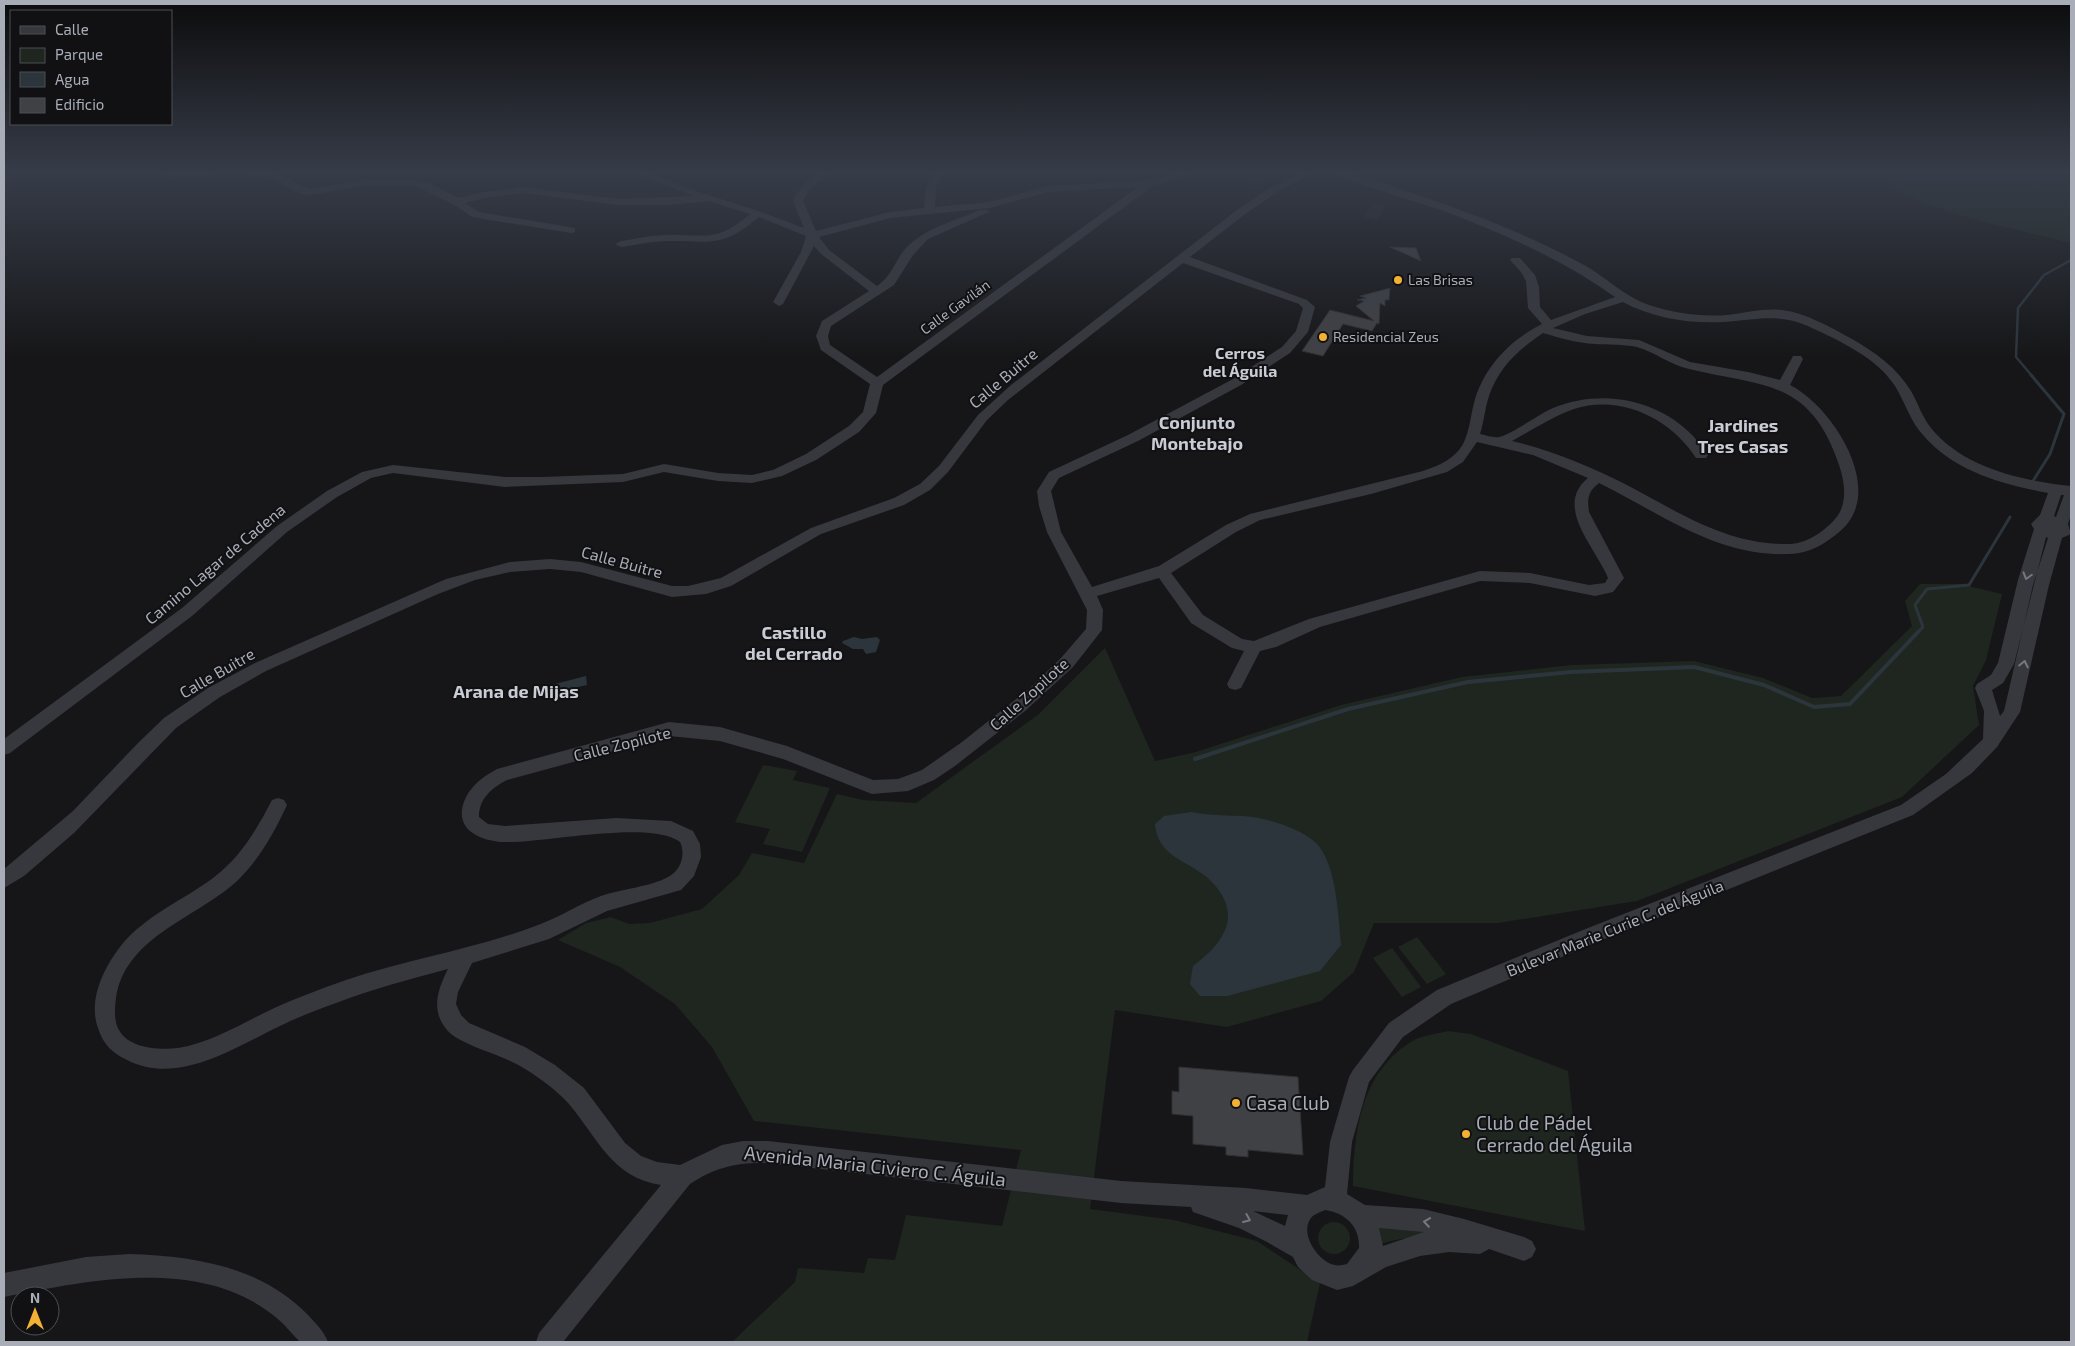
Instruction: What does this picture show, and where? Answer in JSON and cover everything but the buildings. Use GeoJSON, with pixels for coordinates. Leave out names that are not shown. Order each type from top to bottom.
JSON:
{"type":"FeatureCollection","features":[{"type":"Feature","properties":{"kind":"street"},"geometry":{"type":"LineString","coordinates":[[621,244],[666,238],[710,240],[729,234]]}},
{"type":"Feature","properties":{"kind":"street"},"geometry":{"type":"LineString","coordinates":[[809,234],[825,252],[878,292]]}},
{"type":"Feature","properties":{"kind":"street"},"geometry":{"type":"LineString","coordinates":[[812,235],[817,234]]}},
{"type":"Feature","properties":{"kind":"street"},"geometry":{"type":"LineString","coordinates":[[877,383],[825,347],[821,341],[821,332],[826,324],[890,283],[908,253],[924,237],[932,234]]}},
{"type":"Feature","properties":{"kind":"street","name":"Calle Gavilán"},"geometry":{"type":"LineString","coordinates":[[877,383],[1081,234]]}},
{"type":"Feature","properties":{"kind":"street","name":"Calle Buitre"},"geometry":{"type":"LineString","coordinates":[[4,880],[60,835],[155,736],[196,704],[261,666],[361,623],[414,597],[450,582],[483,572],[511,566],[539,564],[589,568],[664,592],[702,590],[740,576],[775,553],[814,532],[912,495],[927,485],[946,467],[973,427],[990,410],[1213,234]]}},
{"type":"Feature","properties":{"kind":"street"},"geometry":{"type":"LineString","coordinates":[[1506,234],[1567,261],[1600,280],[1624,298],[1644,307],[1682,316],[1713,319],[1765,312],[1802,319],[1862,351],[1890,372],[1906,391],[1926,430],[1948,450],[1983,469],[2005,478],[2071,492],[2051,527],[2026,580],[2006,664],[1997,680],[1986,689]]}},
{"type":"Feature","properties":{"kind":"street"},"geometry":{"type":"LineString","coordinates":[[778,302],[807,252],[812,235]]}},
{"type":"Feature","properties":{"kind":"street","name":"Calle Zopilote"},"geometry":{"type":"LineString","coordinates":[[465,956],[542,933],[603,904],[674,884],[690,866],[692,854],[691,844],[684,833],[669,828],[600,827],[501,835],[487,832],[476,827],[470,818],[470,808],[474,797],[489,779],[518,769],[669,729],[720,734],[787,753],[872,786],[886,788],[913,782],[944,765],[998,723],[1051,676],[1087,640],[1094,630],[1096,618],[1088,593],[1054,532],[1046,506],[1044,491],[1054,475],[1132,438],[1237,382],[1286,350],[1302,332],[1310,312],[1309,307],[1303,302],[1181,258]]}},
{"type":"Feature","properties":{"kind":"street"},"geometry":{"type":"LineString","coordinates":[[1474,437],[1501,441],[1566,462],[1598,476],[1686,525],[1706,534],[1738,543],[1779,550],[1804,548],[1822,538],[1842,522],[1852,502],[1850,480],[1842,453],[1832,431],[1807,403],[1783,386],[1686,365],[1636,344],[1581,339],[1546,327],[1534,308],[1535,289],[1532,277],[1526,267],[1516,260]]}},
{"type":"Feature","properties":{"kind":"street"},"geometry":{"type":"LineString","coordinates":[[1088,593],[1162,571],[1234,527],[1256,517],[1355,494],[1440,469],[1458,460],[1474,437],[1484,391],[1494,371],[1506,356],[1522,341],[1546,327],[1577,313],[1624,298]]}},
{"type":"Feature","properties":{"kind":"street"},"geometry":{"type":"LineString","coordinates":[[1783,386],[1797,359]]}},
{"type":"Feature","properties":{"kind":"street","name":"Camino Lagar de Cadena"},"geometry":{"type":"LineString","coordinates":[[4,748],[188,612],[282,529],[332,494],[367,475],[394,469],[505,482],[623,478],[664,468],[718,477],[752,479],[777,473],[811,457],[830,443],[854,430],[869,413],[877,383]]}},
{"type":"Feature","properties":{"kind":"street"},"geometry":{"type":"LineString","coordinates":[[1501,441],[1553,413],[1594,400],[1630,405],[1672,422],[1696,443],[1701,455]]}},
{"type":"Feature","properties":{"kind":"street"},"geometry":{"type":"LineString","coordinates":[[1162,571],[1197,619],[1238,644],[1254,647],[1270,643],[1315,623],[1480,576],[1507,576],[1543,580],[1593,591],[1605,590],[1613,585],[1616,578],[1583,515],[1580,502],[1582,493],[1598,476]]}},
{"type":"Feature","properties":{"kind":"street"},"geometry":{"type":"LineString","coordinates":[[2051,527],[2056,490]]}},
{"type":"Feature","properties":{"kind":"street","name":"Bulevar Marie Curie C. del Águila"},"geometry":{"type":"LineString","coordinates":[[1335,1199],[1341,1142],[1360,1077],[1396,1030],[1444,998],[1594,934],[1907,810],[1956,778],[1976,759],[2005,725],[2015,699],[2041,585],[2051,527]]}},
{"type":"Feature","properties":{"kind":"street"},"geometry":{"type":"LineString","coordinates":[[1235,684],[1254,647]]}},
{"type":"Feature","properties":{"kind":"street"},"geometry":{"type":"LineString","coordinates":[[1986,689],[2000,703],[2015,699]]}},
{"type":"Feature","properties":{"kind":"street"},"geometry":{"type":"LineString","coordinates":[[1986,689],[1992,711],[1992,740]]}},
{"type":"Feature","properties":{"kind":"street"},"geometry":{"type":"LineString","coordinates":[[278,805],[268,828],[248,856],[221,883],[153,926],[118,965],[107,988],[103,1006],[108,1030],[117,1044],[134,1055],[157,1060],[185,1057],[212,1048],[333,995],[465,956]]}},
{"type":"Feature","properties":{"kind":"street"},"geometry":{"type":"LineString","coordinates":[[465,956],[448,991],[446,1004],[452,1022],[462,1030],[518,1054],[548,1072],[576,1096],[617,1151],[634,1164],[657,1173],[682,1176]]}},
{"type":"Feature","properties":{"kind":"street","name":"Avenida Maria Civiero C. Águila"},"geometry":{"type":"LineString","coordinates":[[548,1342],[682,1176],[699,1164],[724,1154],[746,1151],[1167,1196],[1246,1199],[1306,1206]]}},
{"type":"Feature","properties":{"kind":"street","name":"Avenida Maria Civiero C. Águila"},"geometry":{"type":"LineString","coordinates":[[1167,1196],[1229,1212],[1274,1231],[1299,1248]]}},
{"type":"Feature","properties":{"kind":"street"},"geometry":{"type":"LineString","coordinates":[[1361,1217],[1382,1215],[1441,1224],[1524,1248],[1474,1241],[1418,1243],[1393,1252],[1364,1266],[1354,1274],[1342,1278],[1329,1276],[1317,1270],[1306,1260],[1299,1248],[1296,1236],[1297,1224],[1300,1214],[1306,1206],[1315,1201],[1335,1199],[1345,1202],[1361,1217],[1368,1229],[1371,1242],[1370,1255],[1364,1266]]}},
{"type":"Feature","properties":{"kind":"street"},"geometry":{"type":"LineString","coordinates":[[4,1285],[34,1277],[90,1269],[144,1267],[185,1269],[222,1276],[252,1287],[298,1320],[316,1342]]}},
{"type":"Feature","properties":{"kind":"green space"},"geometry":{"type":"Polygon","coordinates":[[[2033,234],[2071,234],[2071,243],[2033,234]]]}},
{"type":"Feature","properties":{"kind":"green space"},"geometry":{"type":"Polygon","coordinates":[[[1920,584],[1960,584],[2002,594],[1986,660],[1973,686],[1979,725],[1902,797],[1637,901],[1498,923],[1374,923],[1354,972],[1321,1001],[1227,1027],[1115,1010],[1090,1209],[1174,1220],[1257,1241],[1320,1283],[1307,1342],[732,1342],[795,1282],[798,1268],[864,1273],[868,1258],[895,1260],[906,1215],[1002,1226],[1021,1150],[754,1121],[712,1047],[675,1004],[620,967],[558,940],[586,923],[611,917],[629,924],[650,923],[702,909],[739,875],[752,853],[804,863],[837,794],[863,800],[916,803],[1039,714],[1105,648],[1155,761],[1196,752],[1341,705],[1462,677],[1572,665],[1694,661],[1763,678],[1812,698],[1841,696],[1912,626],[1905,601],[1920,584]]]}},
{"type":"Feature","properties":{"kind":"green space"},"geometry":{"type":"Polygon","coordinates":[[[763,765],[797,771],[793,780],[830,788],[802,852],[763,844],[770,829],[735,822],[763,765]]]}},
{"type":"Feature","properties":{"kind":"green space"},"geometry":{"type":"Polygon","coordinates":[[[1417,937],[1446,974],[1427,984],[1398,947],[1417,937]]]}},
{"type":"Feature","properties":{"kind":"green space"},"geometry":{"type":"Polygon","coordinates":[[[1392,948],[1421,987],[1402,997],[1373,958],[1392,948]]]}},
{"type":"Feature","properties":{"kind":"green space","name":"Club de Pádel Cerrado del Águila"},"geometry":{"type":"Polygon","coordinates":[[[1448,1031],[1471,1034],[1568,1071],[1585,1231],[1353,1186],[1359,1123],[1364,1104],[1382,1068],[1396,1053],[1414,1040],[1448,1031]]]}},
{"type":"Feature","properties":{"kind":"green space"},"geometry":{"type":"Polygon","coordinates":[[[1371,1220],[1466,1235],[1410,1237],[1377,1245],[1371,1220]]]}},
{"type":"Feature","properties":{"kind":"green space"},"geometry":{"type":"Polygon","coordinates":[[[1334,1222],[1340,1223],[1345,1227],[1349,1232],[1349,1244],[1345,1249],[1340,1253],[1334,1254],[1328,1253],[1323,1249],[1319,1244],[1318,1238],[1319,1232],[1323,1227],[1328,1223],[1334,1222]]]}},
{"type":"Feature","properties":{"kind":"water"},"geometry":{"type":"Polygon","coordinates":[[[854,637],[862,639],[877,637],[880,640],[876,652],[866,654],[863,649],[853,649],[842,643],[854,637]]]}},
{"type":"Feature","properties":{"kind":"water"},"geometry":{"type":"Polygon","coordinates":[[[586,676],[587,685],[548,694],[547,686],[586,676]]]}},
{"type":"Feature","properties":{"kind":"water"},"geometry":{"type":"Polygon","coordinates":[[[1191,812],[1266,820],[1296,830],[1315,842],[1328,863],[1332,876],[1341,945],[1320,971],[1227,996],[1200,996],[1190,984],[1193,966],[1214,948],[1226,928],[1228,917],[1221,893],[1211,881],[1168,852],[1157,836],[1155,824],[1164,816],[1191,812]]]}},
{"type":"Feature","properties":{"kind":"waterway"},"geometry":{"type":"LineString","coordinates":[[2033,377],[2016,357],[2018,308],[2044,275],[2071,260]]}},
{"type":"Feature","properties":{"kind":"waterway"},"geometry":{"type":"LineString","coordinates":[[2031,375],[2064,414],[2050,454],[2033,481]]}},
{"type":"Feature","properties":{"kind":"waterway"},"geometry":{"type":"LineString","coordinates":[[1919,631],[1923,627],[1915,605],[1927,589],[1969,585],[2010,517]]}},
{"type":"Feature","properties":{"kind":"waterway"},"geometry":{"type":"LineString","coordinates":[[1195,759],[1348,709],[1468,682],[1571,672],[1694,667],[1764,685],[1814,707],[1850,704],[1919,631]]}},
{"type":"Feature","properties":{"kind":"place","name":"Las Brisas"},"geometry":{"type":"Point","coordinates":[1398,280]}},
{"type":"Feature","properties":{"kind":"place","name":"Residencial Zeus"},"geometry":{"type":"Point","coordinates":[1323,337]}},
{"type":"Feature","properties":{"kind":"place","name":"Casa Club"},"geometry":{"type":"Point","coordinates":[1236,1103]}},
{"type":"Feature","properties":{"kind":"place","name":"Club de Pádel Cerrado del Águila"},"geometry":{"type":"Point","coordinates":[1466,1134]}},
{"type":"Feature","properties":{"kind":"district","name":"Cerros del Águila"},"geometry":{"type":"Point","coordinates":[1240,362]}},
{"type":"Feature","properties":{"kind":"district","name":"Conjunto Montebajo"},"geometry":{"type":"Point","coordinates":[1197,433]}},
{"type":"Feature","properties":{"kind":"district","name":"Jardines Tres Casas"},"geometry":{"type":"Point","coordinates":[1743,436]}},
{"type":"Feature","properties":{"kind":"district","name":"Castillo del Cerrado"},"geometry":{"type":"Point","coordinates":[794,643]}},
{"type":"Feature","properties":{"kind":"district","name":"Arana de Mijas"},"geometry":{"type":"Point","coordinates":[516,692]}}]}
